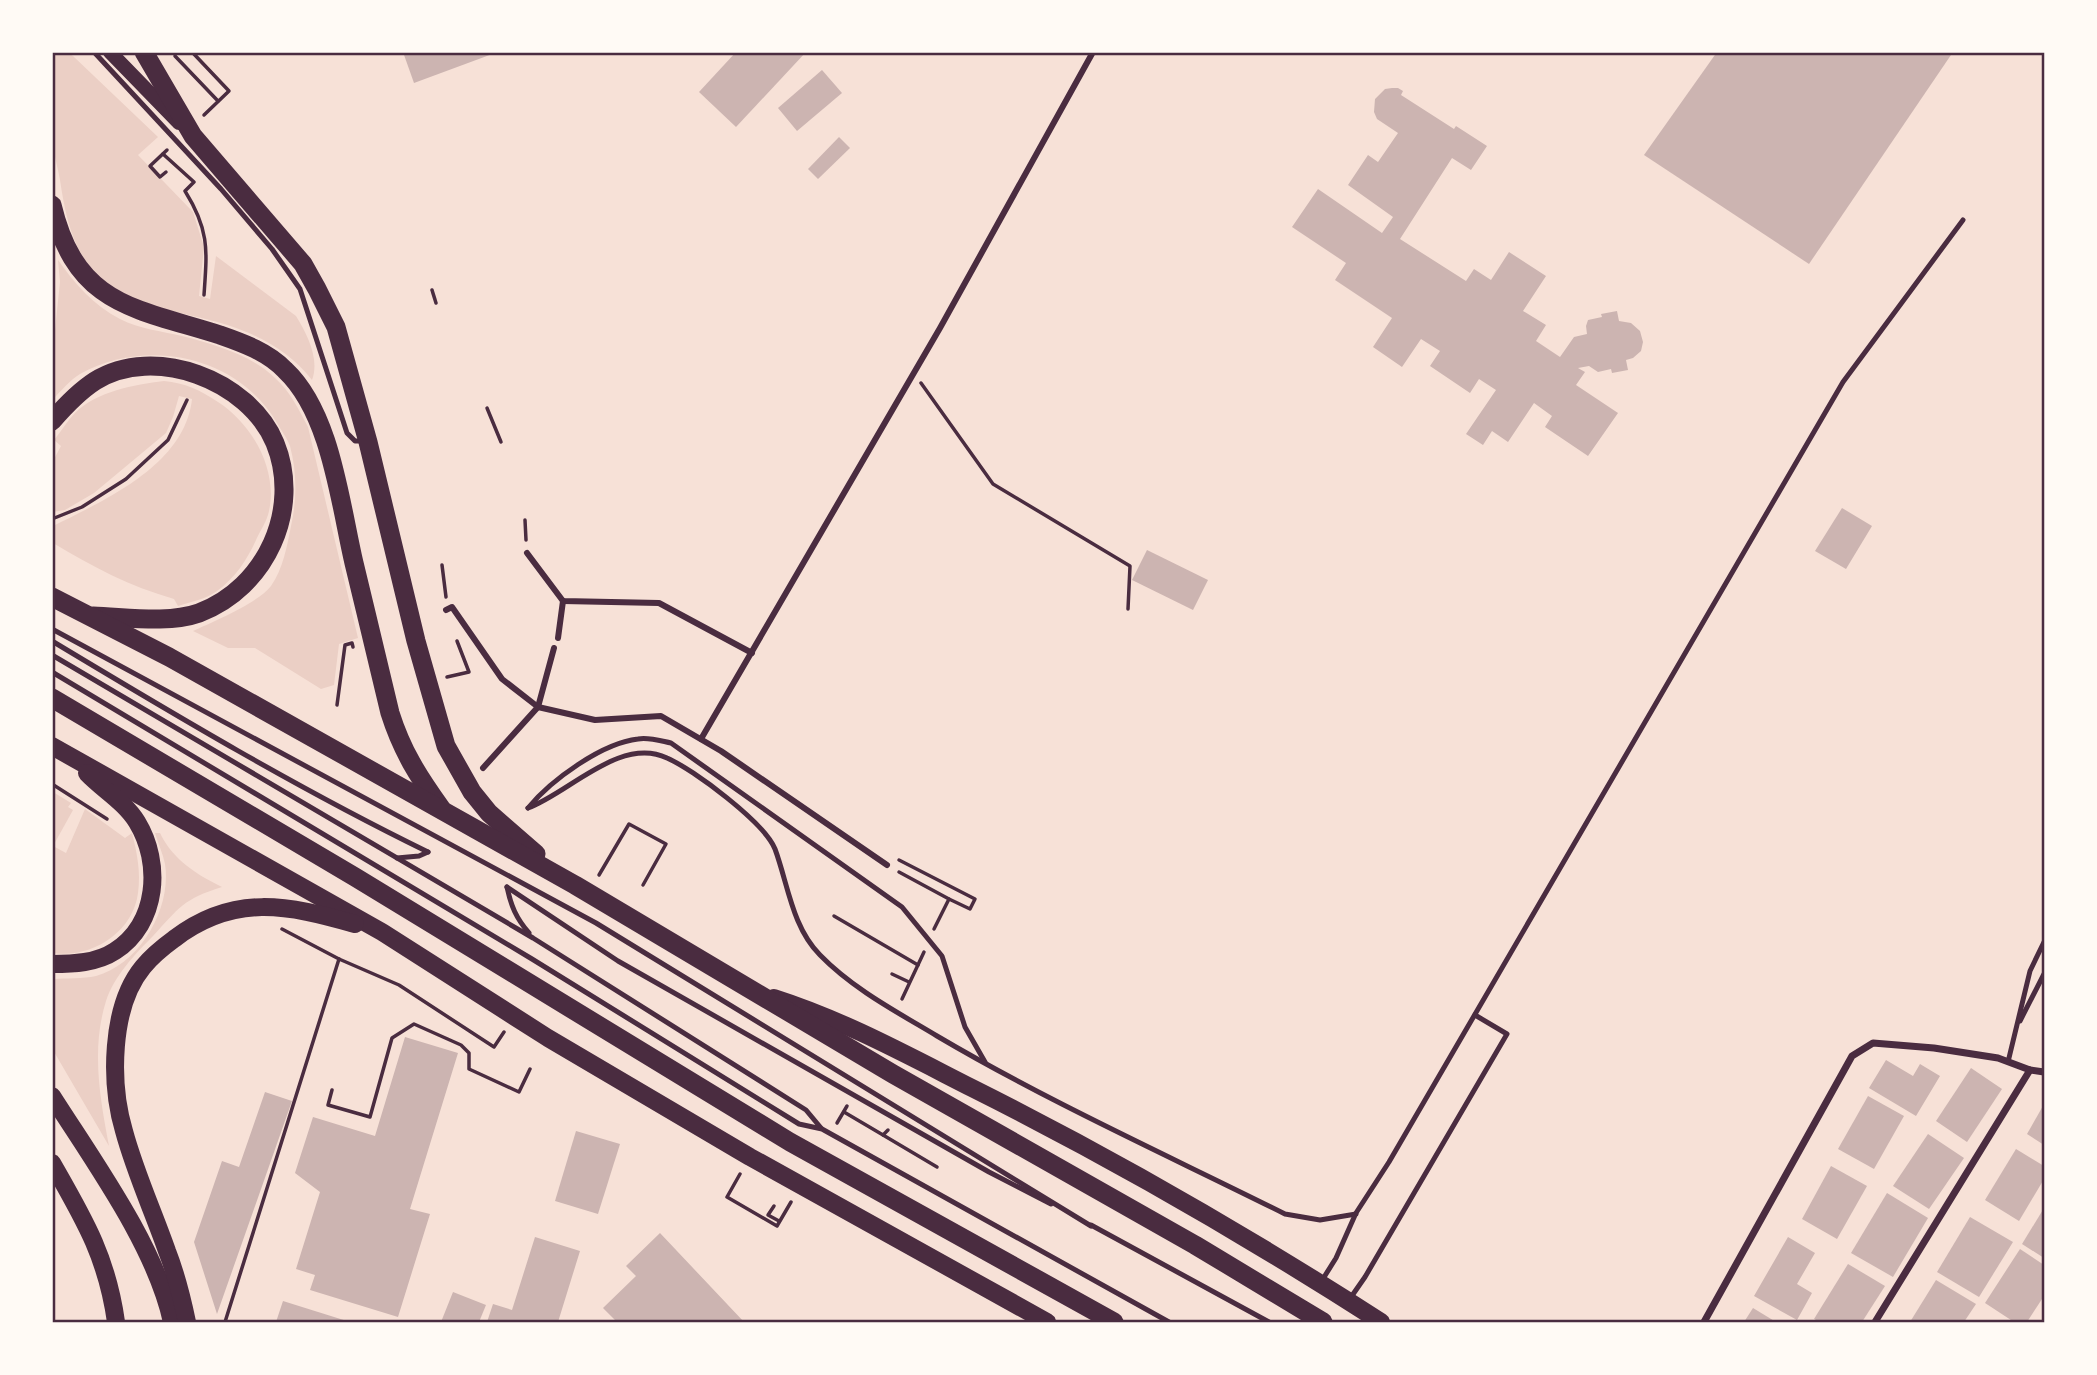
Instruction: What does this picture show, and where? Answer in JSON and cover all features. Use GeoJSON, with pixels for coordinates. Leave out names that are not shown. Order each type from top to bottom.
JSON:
{"type":"FeatureCollection","features":[{"type":"Feature","properties":{"kind":"highway"},"geometry":{"type":"LineString","coordinates":[[144,52],[193,136],[303,264],[336,327],[368,442],[416,641],[446,746],[472,792],[489,813],[575,885]]}},
{"type":"Feature","properties":{"kind":"highway"},"geometry":{"type":"LineString","coordinates":[[52,205],[64,244],[81,270],[97,287],[118,302],[240,342],[285,369],[301,388],[313,410],[329,457],[399,741],[414,770],[446,814]]}},
{"type":"Feature","properties":{"kind":"highway"},"geometry":{"type":"LineString","coordinates":[[52,421],[69,401],[96,380],[129,369],[164,366],[189,371],[220,384],[259,418],[275,443],[281,468],[284,494],[274,541],[264,562],[243,585],[212,606],[182,617],[85,615]]}},
{"type":"Feature","properties":{"kind":"highway"},"geometry":{"type":"LineString","coordinates":[[52,597],[169,657],[575,885],[893,1074],[1258,1282],[1323,1322]]}},
{"type":"Feature","properties":{"kind":"highway"},"geometry":{"type":"LineString","coordinates":[[52,698],[320,856],[790,1142],[1114,1322]]}},
{"type":"Feature","properties":{"kind":"main road"},"geometry":{"type":"LineString","coordinates":[[110,52],[193,136]]}},
{"type":"Feature","properties":{"kind":"main road"},"geometry":{"type":"LineString","coordinates":[[52,746],[382,932],[548,1038],[750,1157],[1047,1322]]}},
{"type":"Feature","properties":{"kind":"main road"},"geometry":{"type":"LineString","coordinates":[[52,964],[95,960],[115,951],[131,936],[144,918],[151,900],[153,874],[149,849],[137,821],[72,758]]}},
{"type":"Feature","properties":{"kind":"main road"},"geometry":{"type":"LineString","coordinates":[[187,1322],[170,1260],[123,1128],[115,1068],[119,1023],[127,997],[141,969],[159,950],[207,917],[234,909],[260,907],[311,912],[382,932]]}},
{"type":"Feature","properties":{"kind":"main road"},"geometry":{"type":"LineString","coordinates":[[755,992],[816,1012],[1028,1116],[1233,1230],[1381,1322]]}},
{"type":"Feature","properties":{"kind":"main road"},"geometry":{"type":"LineString","coordinates":[[52,1096],[123,1210],[152,1265],[169,1306],[172,1322]]}},
{"type":"Feature","properties":{"kind":"main road"},"geometry":{"type":"LineString","coordinates":[[52,1163],[93,1237],[108,1277],[116,1322]]}},
{"type":"Feature","properties":{"kind":"street"},"geometry":{"type":"LineString","coordinates":[[701,740],[914,373],[1093,52]]}},
{"type":"Feature","properties":{"kind":"street"},"geometry":{"type":"LineString","coordinates":[[527,553],[563,601],[558,638]]}},
{"type":"Feature","properties":{"kind":"street"},"geometry":{"type":"LineString","coordinates":[[563,601],[659,603],[752,653]]}},
{"type":"Feature","properties":{"kind":"street"},"geometry":{"type":"LineString","coordinates":[[446,610],[452,607],[502,679],[538,707],[595,720],[662,716],[887,865]]}},
{"type":"Feature","properties":{"kind":"street"},"geometry":{"type":"LineString","coordinates":[[483,768],[538,707],[554,649]]}},
{"type":"Feature","properties":{"kind":"street"},"geometry":{"type":"LineString","coordinates":[[1704,1322],[1852,1056],[1873,1042],[1998,1058],[2045,1073]]}},
{"type":"Feature","properties":{"kind":"street"},"geometry":{"type":"LineString","coordinates":[[1875,1322],[2030,1070]]}},
{"type":"Feature","properties":{"kind":"lane"},"geometry":{"type":"LineString","coordinates":[[94,52],[221,189],[272,249],[300,289],[347,433],[355,441],[368,442]]}},
{"type":"Feature","properties":{"kind":"lane"},"geometry":{"type":"LineString","coordinates":[[1319,1284],[1336,1258],[1356,1213],[1389,1162],[1843,382],[1963,220]]}},
{"type":"Feature","properties":{"kind":"lane"},"geometry":{"type":"LineString","coordinates":[[52,629],[596,923],[1091,1226]]}},
{"type":"Feature","properties":{"kind":"lane"},"geometry":{"type":"LineString","coordinates":[[52,640],[156,704],[384,831],[428,852],[395,859]]}},
{"type":"Feature","properties":{"kind":"lane"},"geometry":{"type":"LineString","coordinates":[[52,656],[533,938],[806,1110],[822,1129]]}},
{"type":"Feature","properties":{"kind":"lane"},"geometry":{"type":"LineString","coordinates":[[52,672],[532,959],[799,1124],[822,1129],[1169,1322]]}},
{"type":"Feature","properties":{"kind":"lane"},"geometry":{"type":"LineString","coordinates":[[986,1065],[965,1027],[942,956],[902,907],[671,743],[641,738],[611,745],[544,789],[528,808],[543,802],[616,758],[643,752],[666,757],[703,781],[755,821],[774,845],[799,925],[819,954],[872,998],[986,1065],[1286,1214],[1320,1220],[1356,1213]]}},
{"type":"Feature","properties":{"kind":"lane"},"geometry":{"type":"LineString","coordinates":[[533,938],[517,919],[507,887],[618,961],[989,1172],[1269,1322]]}},
{"type":"Feature","properties":{"kind":"lane"},"geometry":{"type":"LineString","coordinates":[[2008,1062],[2030,971],[2045,942]]}},
{"type":"Feature","properties":{"kind":"lane"},"geometry":{"type":"LineString","coordinates":[[2016,1030],[2045,974]]}},
{"type":"Feature","properties":{"kind":"lane"},"geometry":{"type":"LineString","coordinates":[[1348,1301],[1507,1034],[1475,1015]]}},
{"type":"Feature","properties":{"kind":"path"},"geometry":{"type":"LineString","coordinates":[[175,57],[220,100],[229,91],[192,52]]}},
{"type":"Feature","properties":{"kind":"path"},"geometry":{"type":"LineString","coordinates":[[163,154],[194,182],[186,191],[199,213],[208,247],[204,295]]}},
{"type":"Feature","properties":{"kind":"path"},"geometry":{"type":"LineString","coordinates":[[157,160],[150,166],[160,177],[166,172]]}},
{"type":"Feature","properties":{"kind":"path"},"geometry":{"type":"LineString","coordinates":[[432,290],[436,303]]}},
{"type":"Feature","properties":{"kind":"path"},"geometry":{"type":"LineString","coordinates":[[914,373],[993,484],[1130,566],[1128,609]]}},
{"type":"Feature","properties":{"kind":"path"},"geometry":{"type":"LineString","coordinates":[[52,519],[82,507],[126,479],[168,440],[187,400]]}},
{"type":"Feature","properties":{"kind":"path"},"geometry":{"type":"LineString","coordinates":[[487,408],[501,442]]}},
{"type":"Feature","properties":{"kind":"path"},"geometry":{"type":"LineString","coordinates":[[525,520],[527,553]]}},
{"type":"Feature","properties":{"kind":"path"},"geometry":{"type":"LineString","coordinates":[[442,565],[446,610]]}},
{"type":"Feature","properties":{"kind":"path"},"geometry":{"type":"LineString","coordinates":[[337,705],[345,645],[352,643]]}},
{"type":"Feature","properties":{"kind":"path"},"geometry":{"type":"LineString","coordinates":[[615,848],[629,824],[666,844],[643,885]]}},
{"type":"Feature","properties":{"kind":"path"},"geometry":{"type":"LineString","coordinates":[[949,899],[887,865],[892,856],[975,899],[970,909],[962,905]]}},
{"type":"Feature","properties":{"kind":"path"},"geometry":{"type":"LineString","coordinates":[[260,907],[261,917],[339,959],[399,985],[494,1047]]}},
{"type":"Feature","properties":{"kind":"path"},"geometry":{"type":"LineString","coordinates":[[834,916],[918,965]]}},
{"type":"Feature","properties":{"kind":"path"},"geometry":{"type":"LineString","coordinates":[[225,1322],[339,959]]}},
{"type":"Feature","properties":{"kind":"path"},"geometry":{"type":"LineString","coordinates":[[892,974],[909,982]]}},
{"type":"Feature","properties":{"kind":"path"},"geometry":{"type":"LineString","coordinates":[[332,1090],[328,1105],[370,1117],[392,1038],[414,1024],[461,1045],[470,1053],[469,1069],[519,1092],[530,1069]]}},
{"type":"Feature","properties":{"kind":"path"},"geometry":{"type":"LineString","coordinates":[[844,1112],[937,1167]]}},
{"type":"Feature","properties":{"kind":"path"},"geometry":{"type":"LineString","coordinates":[[883,1135],[887,1129],[889,1131]]}},
{"type":"Feature","properties":{"kind":"path"},"geometry":{"type":"LineString","coordinates":[[750,1157],[727,1197],[778,1224],[768,1215],[774,1206]]}},
{"type":"Feature","properties":{"kind":"shaded area"},"geometry":{"type":"Polygon","coordinates":[[[52,53],[69,53],[73,56],[158,137],[138,155],[193,212],[204,247],[199,296],[210,299],[216,256],[296,316],[313,355],[312,380],[288,356],[260,338],[214,321],[158,308],[121,293],[106,283],[84,259],[66,214],[54,153],[51,121],[52,53]]]}},
{"type":"Feature","properties":{"kind":"shaded area"},"geometry":{"type":"Polygon","coordinates":[[[58,260],[85,293],[120,319],[232,351],[266,370],[294,401],[308,427],[358,638],[339,644],[334,685],[321,689],[255,648],[228,648],[193,631],[256,599],[271,586],[279,572],[293,516],[295,486],[290,446],[277,423],[260,400],[239,382],[215,368],[189,360],[161,356],[134,357],[106,363],[76,376],[53,399],[53,349],[60,282],[58,260]]]}},
{"type":"Feature","properties":{"kind":"shaded area"},"geometry":{"type":"Polygon","coordinates":[[[164,381],[186,385],[205,394],[242,422],[260,449],[266,464],[271,495],[265,522],[249,555],[235,574],[213,594],[178,606],[174,599],[112,575],[53,543],[53,526],[118,492],[159,461],[175,443],[186,422],[192,399],[179,396],[166,433],[94,493],[65,510],[53,512],[53,461],[61,446],[54,440],[75,413],[94,399],[128,387],[164,381]]]}},
{"type":"Feature","properties":{"kind":"shaded area"},"geometry":{"type":"Polygon","coordinates":[[[53,792],[71,803],[68,807],[73,810],[53,846],[53,792]]]}},
{"type":"Feature","properties":{"kind":"shaded area"},"geometry":{"type":"Polygon","coordinates":[[[85,809],[125,838],[132,833],[139,878],[134,907],[119,931],[108,940],[81,952],[53,953],[53,846],[66,853],[85,809]]]}},
{"type":"Feature","properties":{"kind":"shaded area"},"geometry":{"type":"Polygon","coordinates":[[[155,833],[160,833],[178,859],[222,887],[190,900],[176,911],[132,958],[106,1001],[99,1037],[98,1074],[109,1146],[53,1050],[53,979],[91,977],[112,970],[139,947],[150,932],[158,916],[166,881],[165,864],[155,833]]]}},
{"type":"Feature","properties":{"kind":"building"},"geometry":{"type":"Polygon","coordinates":[[[403,52],[495,52],[495,53],[414,83],[403,52]]]}},
{"type":"Feature","properties":{"kind":"building"},"geometry":{"type":"Polygon","coordinates":[[[736,52],[806,52],[736,127],[699,92],[736,52]]]}},
{"type":"Feature","properties":{"kind":"building"},"geometry":{"type":"Polygon","coordinates":[[[1717,52],[1953,52],[1809,264],[1644,155],[1717,52]]]}},
{"type":"Feature","properties":{"kind":"building"},"geometry":{"type":"Polygon","coordinates":[[[822,70],[842,93],[797,131],[778,108],[822,70]]]}},
{"type":"Feature","properties":{"kind":"building"},"geometry":{"type":"Polygon","coordinates":[[[1398,88],[1403,91],[1401,95],[1454,129],[1456,126],[1487,146],[1471,170],[1452,158],[1400,239],[1466,281],[1474,269],[1491,280],[1509,252],[1546,276],[1523,311],[1546,325],[1536,341],[1560,357],[1574,337],[1587,334],[1588,320],[1602,317],[1601,314],[1617,311],[1619,321],[1631,323],[1640,331],[1643,342],[1641,351],[1626,360],[1628,370],[1612,373],[1611,369],[1598,372],[1589,366],[1578,368],[1585,372],[1576,385],[1618,413],[1588,456],[1545,427],[1552,416],[1534,403],[1508,442],[1492,431],[1483,445],[1466,434],[1496,390],[1479,379],[1470,393],[1430,366],[1440,351],[1421,339],[1402,367],[1373,347],[1392,318],[1335,280],[1346,263],[1292,227],[1318,189],[1382,233],[1393,217],[1348,185],[1368,155],[1378,162],[1398,133],[1377,119],[1374,112],[1375,99],[1385,89],[1398,88]]]}},
{"type":"Feature","properties":{"kind":"building"},"geometry":{"type":"Polygon","coordinates":[[[839,137],[850,148],[818,179],[808,169],[839,137]]]}},
{"type":"Feature","properties":{"kind":"building"},"geometry":{"type":"Polygon","coordinates":[[[1842,508],[1872,526],[1846,569],[1815,551],[1842,508]]]}},
{"type":"Feature","properties":{"kind":"building"},"geometry":{"type":"Polygon","coordinates":[[[1147,550],[1208,580],[1193,610],[1132,580],[1147,550]]]}},
{"type":"Feature","properties":{"kind":"building"},"geometry":{"type":"Polygon","coordinates":[[[405,1037],[458,1053],[410,1209],[430,1214],[398,1317],[310,1290],[315,1275],[296,1269],[320,1192],[295,1173],[313,1117],[375,1136],[405,1037]]]}},
{"type":"Feature","properties":{"kind":"building"},"geometry":{"type":"Polygon","coordinates":[[[1886,1060],[1913,1076],[1920,1064],[1940,1076],[1916,1116],[1869,1088],[1886,1060]]]}},
{"type":"Feature","properties":{"kind":"building"},"geometry":{"type":"Polygon","coordinates":[[[1971,1068],[2002,1089],[1967,1142],[1936,1121],[1971,1068]]]}},
{"type":"Feature","properties":{"kind":"building"},"geometry":{"type":"Polygon","coordinates":[[[265,1092],[292,1101],[217,1314],[194,1242],[222,1161],[239,1167],[265,1092]]]}},
{"type":"Feature","properties":{"kind":"building"},"geometry":{"type":"Polygon","coordinates":[[[1868,1096],[1904,1116],[1874,1169],[1838,1149],[1868,1096]]]}},
{"type":"Feature","properties":{"kind":"building"},"geometry":{"type":"Polygon","coordinates":[[[2044,1104],[2044,1145],[2027,1134],[2044,1104]]]}},
{"type":"Feature","properties":{"kind":"building"},"geometry":{"type":"Polygon","coordinates":[[[576,1131],[620,1144],[598,1214],[555,1201],[576,1131]]]}},
{"type":"Feature","properties":{"kind":"building"},"geometry":{"type":"Polygon","coordinates":[[[1928,1134],[1964,1158],[1929,1209],[1893,1186],[1928,1134]]]}},
{"type":"Feature","properties":{"kind":"building"},"geometry":{"type":"Polygon","coordinates":[[[2016,1149],[2044,1166],[2044,1179],[2019,1221],[1985,1200],[2016,1149]]]}},
{"type":"Feature","properties":{"kind":"building"},"geometry":{"type":"Polygon","coordinates":[[[1831,1166],[1867,1186],[1837,1239],[1802,1219],[1831,1166]]]}},
{"type":"Feature","properties":{"kind":"building"},"geometry":{"type":"Polygon","coordinates":[[[1887,1193],[1928,1218],[1893,1277],[1851,1253],[1887,1193]]]}},
{"type":"Feature","properties":{"kind":"building"},"geometry":{"type":"Polygon","coordinates":[[[2044,1208],[2044,1258],[2022,1244],[2044,1208]]]}},
{"type":"Feature","properties":{"kind":"building"},"geometry":{"type":"Polygon","coordinates":[[[1970,1217],[2013,1242],[1979,1297],[1937,1272],[1970,1217]]]}},
{"type":"Feature","properties":{"kind":"building"},"geometry":{"type":"Polygon","coordinates":[[[660,1233],[744,1322],[617,1322],[603,1308],[636,1276],[626,1266],[660,1233]]]}},
{"type":"Feature","properties":{"kind":"building"},"geometry":{"type":"Polygon","coordinates":[[[535,1237],[580,1251],[558,1322],[487,1322],[493,1304],[512,1310],[535,1237]]]}},
{"type":"Feature","properties":{"kind":"building"},"geometry":{"type":"Polygon","coordinates":[[[1788,1237],[1815,1253],[1797,1284],[1812,1293],[1797,1320],[1754,1296],[1788,1237]]]}},
{"type":"Feature","properties":{"kind":"building"},"geometry":{"type":"Polygon","coordinates":[[[2020,1249],[2044,1265],[2044,1296],[2027,1322],[2014,1322],[1985,1303],[2020,1249]]]}},
{"type":"Feature","properties":{"kind":"building"},"geometry":{"type":"Polygon","coordinates":[[[1848,1264],[1885,1286],[1862,1322],[1820,1322],[1814,1319],[1848,1264]]]}},
{"type":"Feature","properties":{"kind":"building"},"geometry":{"type":"Polygon","coordinates":[[[1936,1280],[1976,1304],[1964,1322],[1910,1322],[1936,1280]]]}},
{"type":"Feature","properties":{"kind":"building"},"geometry":{"type":"Polygon","coordinates":[[[453,1292],[486,1305],[479,1322],[441,1322],[453,1292]]]}},
{"type":"Feature","properties":{"kind":"building"},"geometry":{"type":"Polygon","coordinates":[[[283,1301],[350,1322],[276,1322],[283,1301]]]}},
{"type":"Feature","properties":{"kind":"building"},"geometry":{"type":"Polygon","coordinates":[[[1753,1308],[1776,1322],[1744,1322],[1753,1308]]]}}]}
